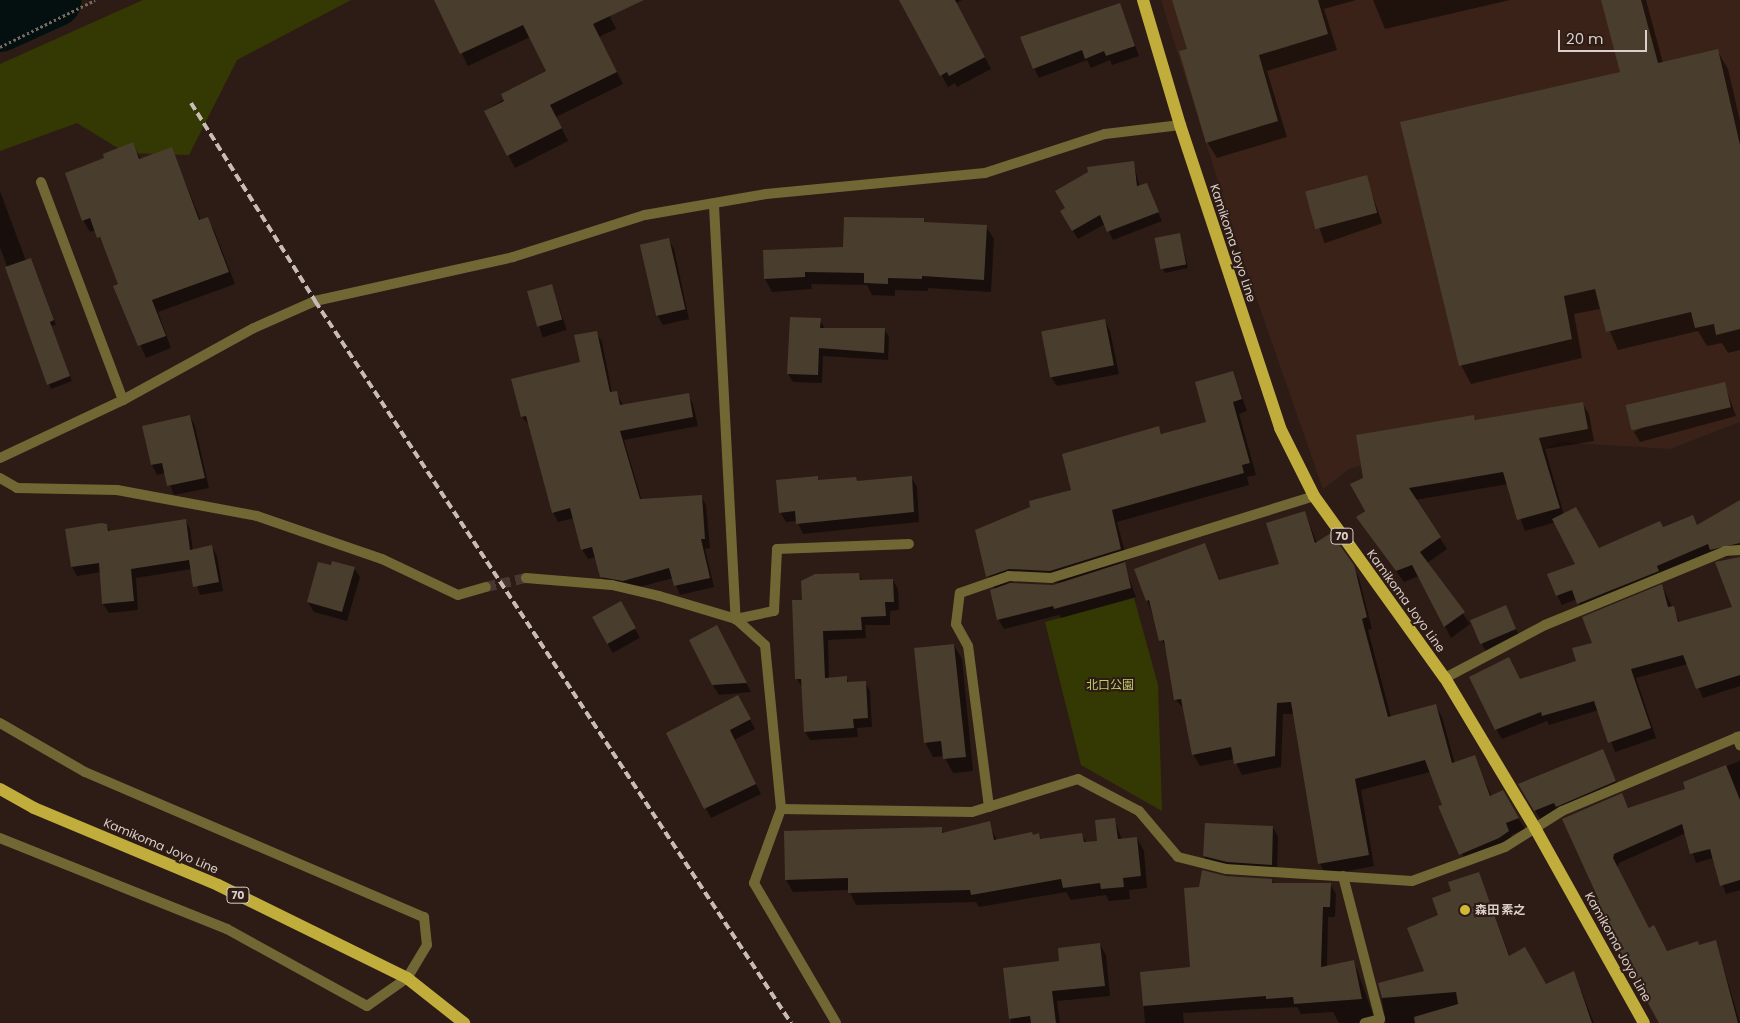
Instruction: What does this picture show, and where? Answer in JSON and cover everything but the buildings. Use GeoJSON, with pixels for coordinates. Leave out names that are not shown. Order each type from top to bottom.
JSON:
{"type":"FeatureCollection","features":[{"type":"Feature","properties":{"kind":"main road","name":"Kamikoma Joyo Line"},"geometry":{"type":"LineString","coordinates":[[1143,0],[1180,125],[1280,428],[1314,496],[1445,678],[1535,828],[1644,1023]]}},
{"type":"Feature","properties":{"kind":"main road","name":"Kamikoma Joyo Line"},"geometry":{"type":"LineString","coordinates":[[0,788],[34,808],[218,885],[407,978],[464,1023]]}},
{"type":"Feature","properties":{"kind":"street"},"geometry":{"type":"LineString","coordinates":[[0,458],[124,400],[254,328],[315,301],[513,257],[645,215],[714,206],[766,194],[985,173],[1105,134],[1180,125]]}},
{"type":"Feature","properties":{"kind":"street"},"geometry":{"type":"LineString","coordinates":[[41,182],[124,400]]}},
{"type":"Feature","properties":{"kind":"street"},"geometry":{"type":"LineString","coordinates":[[714,206],[736,619]]}},
{"type":"Feature","properties":{"kind":"street"},"geometry":{"type":"LineString","coordinates":[[0,478],[17,488],[117,490],[257,516],[382,559],[458,595],[486,587]]}},
{"type":"Feature","properties":{"kind":"street"},"geometry":{"type":"LineString","coordinates":[[989,807],[968,646],[956,624],[960,593],[1009,576],[1050,578],[1314,496]]}},
{"type":"Feature","properties":{"kind":"street"},"geometry":{"type":"LineString","coordinates":[[736,619],[774,610],[777,549],[909,544]]}},
{"type":"Feature","properties":{"kind":"street"},"geometry":{"type":"LineString","coordinates":[[1445,678],[1545,625],[1724,551],[1740,550]]}},
{"type":"Feature","properties":{"kind":"street"},"geometry":{"type":"LineString","coordinates":[[526,578],[612,585],[736,619],[765,645],[781,809],[754,883],[836,1023]]}},
{"type":"Feature","properties":{"kind":"street"},"geometry":{"type":"LineString","coordinates":[[0,723],[85,772],[424,917],[427,946],[407,978],[367,1006],[227,929],[0,838]]}},
{"type":"Feature","properties":{"kind":"street"},"geometry":{"type":"LineString","coordinates":[[781,809],[972,812],[1078,779],[1140,811],[1178,857],[1226,869],[1412,881],[1505,847],[1562,812],[1739,740]]}},
{"type":"Feature","properties":{"kind":"street"},"geometry":{"type":"LineString","coordinates":[[1343,876],[1380,1019],[1365,1023]]}},
{"type":"Feature","properties":{"kind":"path"},"geometry":{"type":"LineString","coordinates":[[0,47],[95,0]]}},
{"type":"Feature","properties":{"kind":"shaded area"},"geometry":{"type":"Polygon","coordinates":[[[1161,0],[1740,0],[1740,422],[1670,449],[1561,442],[1461,482],[1381,488],[1376,461],[1349,469],[1323,489],[1240,251],[1161,0]]]}},
{"type":"Feature","properties":{"kind":"green space"},"geometry":{"type":"Polygon","coordinates":[[[143,0],[351,0],[237,60],[189,155],[126,153],[77,123],[0,151],[0,64],[143,0]]]}},
{"type":"Feature","properties":{"kind":"green space","name":"北口公園"},"geometry":{"type":"Polygon","coordinates":[[[1134,598],[1158,685],[1162,811],[1081,765],[1045,622],[1134,598]]]}},
{"type":"Feature","properties":{"kind":"waterway"},"geometry":{"type":"LineString","coordinates":[[0,25],[55,0]]}},
{"type":"Feature","properties":{"kind":"tunnel"},"geometry":{"type":"LineString","coordinates":[[486,587],[526,578]]}},
{"type":"Feature","properties":{"kind":"railway"},"geometry":{"type":"LineString","coordinates":[[191,103],[315,301],[791,1023]]}},
{"type":"Feature","properties":{"kind":"place","name":"森田 素之"},"geometry":{"type":"Point","coordinates":[1465,910]}}]}
